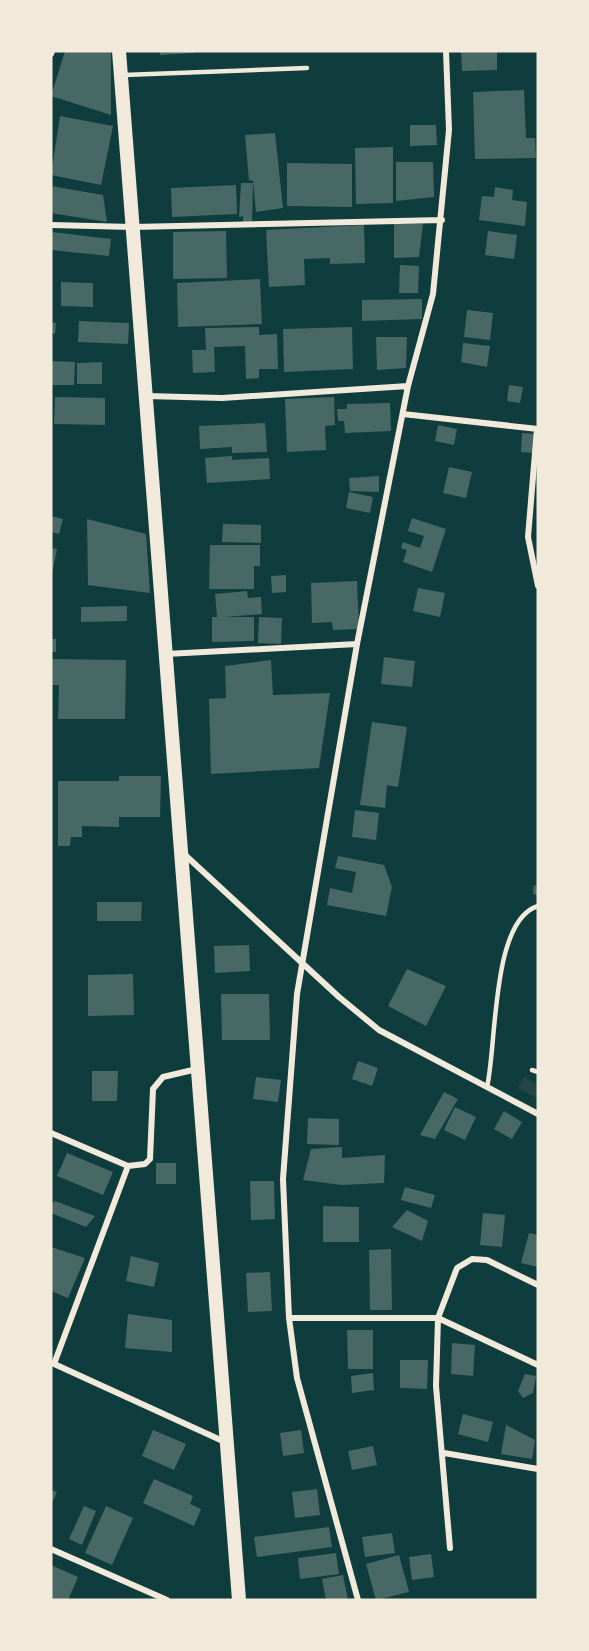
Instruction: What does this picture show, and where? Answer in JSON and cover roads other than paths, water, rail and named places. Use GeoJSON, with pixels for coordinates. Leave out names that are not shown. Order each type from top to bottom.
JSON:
{"type":"FeatureCollection","features":[{"type":"Feature","properties":{"kind":"highway"},"geometry":{"type":"LineString","coordinates":[[119,51],[238,1600]]}},
{"type":"Feature","properties":{"kind":"street"},"geometry":{"type":"LineString","coordinates":[[358,1600],[297,1378],[289,1318],[284,1179],[292,1037],[357,644],[408,386],[433,294],[442,220],[448,130],[446,51]]}},
{"type":"Feature","properties":{"kind":"street"},"geometry":{"type":"LineString","coordinates":[[51,225],[133,227],[442,220]]}},
{"type":"Feature","properties":{"kind":"street"},"geometry":{"type":"LineString","coordinates":[[146,396],[222,398],[408,386]]}},
{"type":"Feature","properties":{"kind":"street"},"geometry":{"type":"LineString","coordinates":[[403,414],[537,429],[528,537],[538,586]]}},
{"type":"Feature","properties":{"kind":"street"},"geometry":{"type":"LineString","coordinates":[[166,654],[357,644]]}},
{"type":"Feature","properties":{"kind":"street"},"geometry":{"type":"LineString","coordinates":[[181,851],[303,961],[339,997],[380,1030],[538,1114]]}},
{"type":"Feature","properties":{"kind":"street"},"geometry":{"type":"LineString","coordinates":[[51,1133],[128,1166],[145,1164],[150,1159],[152,1097],[157,1082],[172,1073],[197,1069]]}},
{"type":"Feature","properties":{"kind":"street"},"geometry":{"type":"LineString","coordinates":[[128,1166],[52,1364],[225,1442]]}},
{"type":"Feature","properties":{"kind":"street"},"geometry":{"type":"LineString","coordinates":[[450,1548],[444,1453],[436,1386],[438,1318],[457,1268],[472,1259],[487,1260],[538,1285]]}},
{"type":"Feature","properties":{"kind":"street"},"geometry":{"type":"LineString","coordinates":[[289,1318],[438,1318],[538,1365]]}},
{"type":"Feature","properties":{"kind":"street"},"geometry":{"type":"LineString","coordinates":[[444,1453],[538,1469]]}},
{"type":"Feature","properties":{"kind":"street"},"geometry":{"type":"LineString","coordinates":[[51,1549],[167,1600]]}},
{"type":"Feature","properties":{"kind":"lane"},"geometry":{"type":"LineString","coordinates":[[121,75],[307,68]]}},
{"type":"Feature","properties":{"kind":"lane"},"geometry":{"type":"LineString","coordinates":[[487,1087],[492,1067],[501,961],[512,930],[532,907],[538,906]]}},
{"type":"Feature","properties":{"kind":"lane"},"geometry":{"type":"LineString","coordinates":[[532,1070],[538,1072]]}}]}
